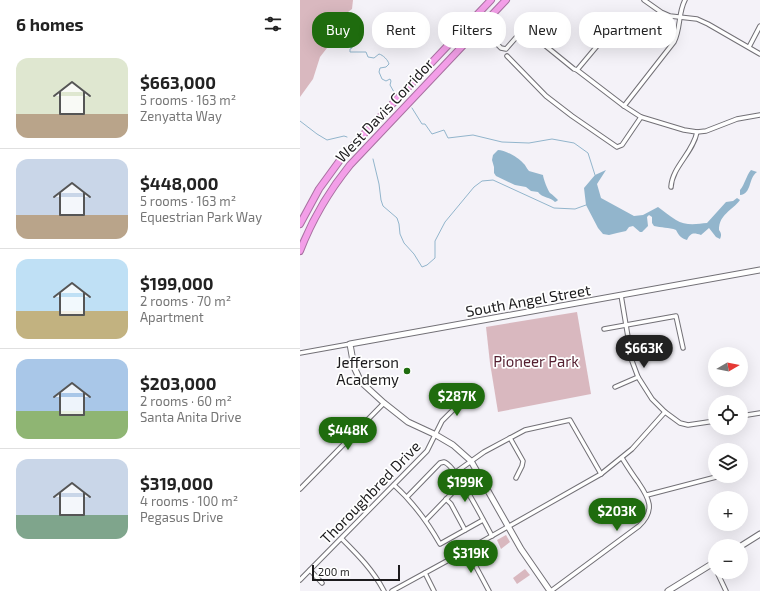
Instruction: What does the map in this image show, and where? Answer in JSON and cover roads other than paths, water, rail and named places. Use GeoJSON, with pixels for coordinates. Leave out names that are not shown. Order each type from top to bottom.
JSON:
{"type":"FeatureCollection","features":[{"type":"Feature","properties":{"kind":"highway","name":"West Davis Corridor"},"geometry":{"type":"LineString","coordinates":[[300,224],[319,189],[346,153],[491,0]]}},
{"type":"Feature","properties":{"kind":"highway","name":"West Davis Corridor"},"geometry":{"type":"LineString","coordinates":[[300,251],[320,209],[350,165],[506,0]]}},
{"type":"Feature","properties":{"kind":"street"},"geometry":{"type":"LineString","coordinates":[[644,0],[661,12],[670,16],[697,19],[708,24],[760,54]]}},
{"type":"Feature","properties":{"kind":"street"},"geometry":{"type":"LineString","coordinates":[[624,106],[674,42],[678,34],[682,6],[686,0]]}},
{"type":"Feature","properties":{"kind":"street"},"geometry":{"type":"LineString","coordinates":[[748,47],[760,26]]}},
{"type":"Feature","properties":{"kind":"street"},"geometry":{"type":"LineString","coordinates":[[501,48],[506,49],[520,33],[526,30],[574,69],[641,117],[697,132],[706,131],[737,119],[760,115]]}},
{"type":"Feature","properties":{"kind":"street"},"geometry":{"type":"LineString","coordinates":[[577,70],[595,48]]}},
{"type":"Feature","properties":{"kind":"street"},"geometry":{"type":"LineString","coordinates":[[507,56],[546,96],[617,147],[622,145],[641,117]]}},
{"type":"Feature","properties":{"kind":"street"},"geometry":{"type":"LineString","coordinates":[[671,187],[671,179],[694,143],[697,132]]}},
{"type":"Feature","properties":{"kind":"street","name":"South Angel Street"},"geometry":{"type":"LineString","coordinates":[[300,353],[760,270]]}},
{"type":"Feature","properties":{"kind":"street"},"geometry":{"type":"LineString","coordinates":[[621,295],[632,361],[638,377],[652,398],[665,412],[680,423],[688,425],[708,422]]}},
{"type":"Feature","properties":{"kind":"street"},"geometry":{"type":"LineString","coordinates":[[604,329],[676,316],[683,348]]}},
{"type":"Feature","properties":{"kind":"street"},"geometry":{"type":"LineString","coordinates":[[350,344],[354,367],[361,382],[384,404],[408,422],[453,445],[471,461],[529,562],[550,591],[594,560],[644,521],[648,515],[650,505],[647,495],[622,458]]}},
{"type":"Feature","properties":{"kind":"street"},"geometry":{"type":"LineString","coordinates":[[616,387],[638,377]]}},
{"type":"Feature","properties":{"kind":"street","name":"Thoroughbred Drive"},"geometry":{"type":"LineString","coordinates":[[300,580],[427,451],[442,421],[470,393]]}},
{"type":"Feature","properties":{"kind":"street"},"geometry":{"type":"LineString","coordinates":[[300,489],[384,404]]}},
{"type":"Feature","properties":{"kind":"street"},"geometry":{"type":"LineString","coordinates":[[392,591],[601,474],[632,449],[665,412]]}},
{"type":"Feature","properties":{"kind":"street"},"geometry":{"type":"LineString","coordinates":[[748,415],[760,413]]}},
{"type":"Feature","properties":{"kind":"street"},"geometry":{"type":"LineString","coordinates":[[456,472],[484,452],[524,430],[570,420],[601,474]]}},
{"type":"Feature","properties":{"kind":"street"},"geometry":{"type":"LineString","coordinates":[[510,438],[523,461],[516,478]]}},
{"type":"Feature","properties":{"kind":"street"},"geometry":{"type":"LineString","coordinates":[[407,497],[440,464],[444,462],[447,463],[456,472],[492,536]]}},
{"type":"Feature","properties":{"kind":"street"},"geometry":{"type":"LineString","coordinates":[[647,495],[708,479]]}},
{"type":"Feature","properties":{"kind":"street"},"geometry":{"type":"LineString","coordinates":[[426,520],[457,488],[463,484]]}},
{"type":"Feature","properties":{"kind":"street"},"geometry":{"type":"LineString","coordinates":[[394,485],[407,497],[426,520],[440,544],[483,520]]}},
{"type":"Feature","properties":{"kind":"street"},"geometry":{"type":"LineString","coordinates":[[446,499],[451,504],[465,530]]}},
{"type":"Feature","properties":{"kind":"street"},"geometry":{"type":"LineString","coordinates":[[748,542],[760,534]]}},
{"type":"Feature","properties":{"kind":"street"},"geometry":{"type":"LineString","coordinates":[[342,539],[364,561],[377,578],[384,591]]}},
{"type":"Feature","properties":{"kind":"street"},"geometry":{"type":"LineString","coordinates":[[467,550],[489,591]]}},
{"type":"Feature","properties":{"kind":"street"},"geometry":{"type":"LineString","coordinates":[[668,591],[675,589],[708,569]]}},
{"type":"Feature","properties":{"kind":"street"},"geometry":{"type":"LineString","coordinates":[[310,570],[322,582]]}},
{"type":"Feature","properties":{"kind":"street"},"geometry":{"type":"LineString","coordinates":[[425,573],[434,591]]}},
{"type":"Feature","properties":{"kind":"street"},"geometry":{"type":"LineString","coordinates":[[720,579],[726,591]]}},
{"type":"Feature","properties":{"kind":"water"},"geometry":{"type":"Polygon","coordinates":[[[498,150],[508,153],[518,159],[529,171],[543,175],[549,192],[558,200],[555,202],[538,192],[531,191],[526,187],[515,185],[496,176],[494,173],[492,160],[493,155],[498,150]]]}},
{"type":"Feature","properties":{"kind":"water"},"geometry":{"type":"Polygon","coordinates":[[[606,170],[597,184],[601,198],[634,216],[643,215],[658,207],[683,223],[707,223],[726,202],[733,201],[737,198],[740,200],[721,220],[719,230],[721,234],[720,239],[716,237],[709,228],[701,235],[691,234],[687,240],[680,236],[676,230],[654,226],[652,223],[652,217],[649,215],[647,217],[648,226],[642,232],[633,226],[629,227],[626,231],[609,235],[603,234],[598,228],[586,205],[584,188],[595,175],[606,170]]]}},
{"type":"Feature","properties":{"kind":"water"},"geometry":{"type":"Polygon","coordinates":[[[751,170],[757,172],[752,178],[746,192],[740,195],[740,190],[751,170]]]}},
{"type":"Feature","properties":{"kind":"waterway"},"geometry":{"type":"LineString","coordinates":[[352,48],[350,49],[350,52],[366,52],[368,57],[374,58],[379,54],[386,59],[389,64],[386,67],[380,68],[379,72],[382,79],[386,81],[390,79],[390,85],[394,92]]}},
{"type":"Feature","properties":{"kind":"waterway"},"geometry":{"type":"LineString","coordinates":[[412,108],[422,124],[425,124],[432,134],[444,130],[448,138],[473,135],[502,142],[529,143],[552,139],[574,143],[588,153],[595,175]]}},
{"type":"Feature","properties":{"kind":"waterway"},"geometry":{"type":"LineString","coordinates":[[300,121],[327,140],[344,136],[347,137]]}},
{"type":"Feature","properties":{"kind":"waterway"},"geometry":{"type":"LineString","coordinates":[[373,159],[383,206],[397,218],[400,234],[404,243],[414,254],[422,267],[427,265],[435,258],[435,241],[445,222],[474,187],[482,181],[493,180],[554,208],[575,209],[586,205]]}},
{"type":"Feature","properties":{"kind":"place","name":"Jefferson Academy"},"geometry":{"type":"Point","coordinates":[407,371]}},
{"type":"Feature","properties":{"kind":"park label","name":"Pioneer Park"},"geometry":{"type":"Point","coordinates":[536,361]}}]}
